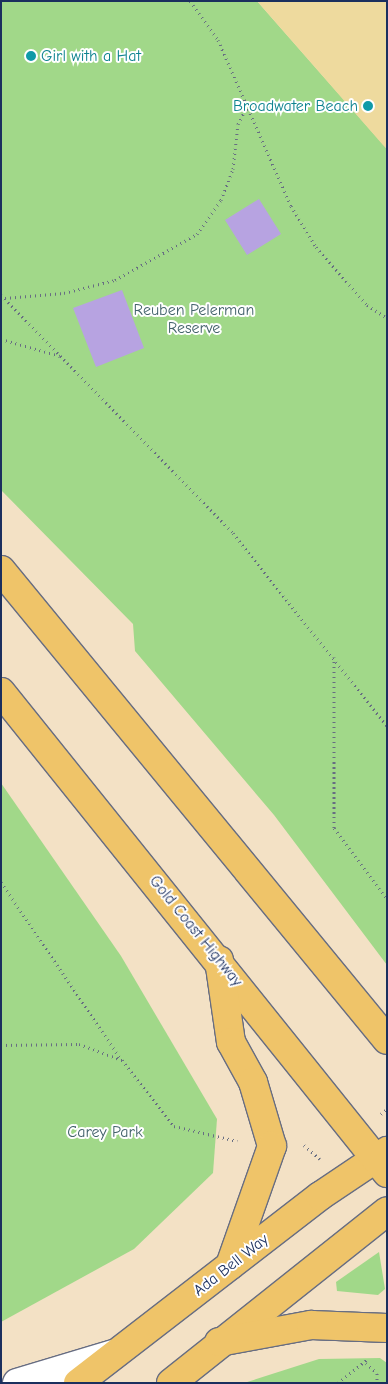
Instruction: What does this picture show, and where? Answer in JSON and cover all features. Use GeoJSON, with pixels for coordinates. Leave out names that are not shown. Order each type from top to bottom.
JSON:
{"type":"FeatureCollection","features":[{"type":"Feature","properties":{"kind":"main road"},"geometry":{"type":"LineString","coordinates":[[1,570],[387,1040]]}},
{"type":"Feature","properties":{"kind":"main road","name":"Gold Coast Highway"},"geometry":{"type":"LineString","coordinates":[[1,692],[383,1161]]}},
{"type":"Feature","properties":{"kind":"main road"},"geometry":{"type":"LineString","coordinates":[[219,960],[231,1042],[253,1082],[272,1146],[230,1265]]}},
{"type":"Feature","properties":{"kind":"main road","name":"Ada Bell Way"},"geometry":{"type":"LineString","coordinates":[[78,1383],[338,1182],[383,1161]]}},
{"type":"Feature","properties":{"kind":"main road"},"geometry":{"type":"LineString","coordinates":[[171,1383],[219,1342],[387,1211]]}},
{"type":"Feature","properties":{"kind":"main road"},"geometry":{"type":"LineString","coordinates":[[219,1342],[311,1325],[387,1328]]}},
{"type":"Feature","properties":{"kind":"street"},"geometry":{"type":"LineString","coordinates":[[16,1383],[115,1354]]}},
{"type":"Feature","properties":{"kind":"path"},"geometry":{"type":"LineString","coordinates":[[190,1],[218,40],[249,104],[291,206],[316,247],[367,304],[387,318]]}},
{"type":"Feature","properties":{"kind":"path"},"geometry":{"type":"LineString","coordinates":[[3,296],[64,293],[115,280],[197,234],[222,200],[233,169],[238,124],[249,104]]}},
{"type":"Feature","properties":{"kind":"path"},"geometry":{"type":"LineString","coordinates":[[3,296],[233,533],[334,657],[387,726]]}},
{"type":"Feature","properties":{"kind":"path"},"geometry":{"type":"LineString","coordinates":[[1,339],[63,357]]}},
{"type":"Feature","properties":{"kind":"path"},"geometry":{"type":"LineString","coordinates":[[334,657],[334,828],[387,899]]}},
{"type":"Feature","properties":{"kind":"path"},"geometry":{"type":"LineString","coordinates":[[1,882],[122,1060],[174,1126],[272,1146],[298,1142],[314,1150],[338,1182]]}},
{"type":"Feature","properties":{"kind":"path"},"geometry":{"type":"LineString","coordinates":[[1,1045],[79,1044],[122,1060]]}},
{"type":"Feature","properties":{"kind":"path"},"geometry":{"type":"LineString","coordinates":[[338,1383],[349,1370],[366,1363],[377,1373],[376,1383]]}},
{"type":"Feature","properties":{"kind":"green space","name":"Reuben Pelerman Reserve"},"geometry":{"type":"Polygon","coordinates":[[[1,1],[257,1],[387,149],[387,965],[274,815],[135,651],[133,624],[1,490],[1,1]]]}},
{"type":"Feature","properties":{"kind":"green space","name":"Carey Park"},"geometry":{"type":"Polygon","coordinates":[[[1,783],[121,956],[217,1119],[213,1173],[134,1249],[1,1322],[1,783]]]}},
{"type":"Feature","properties":{"kind":"green space"},"geometry":{"type":"Polygon","coordinates":[[[379,1252],[385,1289],[378,1295],[337,1291],[336,1282],[379,1252]]]}},
{"type":"Feature","properties":{"kind":"green space"},"geometry":{"type":"Polygon","coordinates":[[[380,1358],[387,1363],[387,1383],[244,1383],[319,1359],[380,1358]]]}},
{"type":"Feature","properties":{"kind":"sand","name":"Broadwater Beach"},"geometry":{"type":"Polygon","coordinates":[[[257,1],[386,1],[387,149],[383,145],[257,1]]]}},
{"type":"Feature","properties":{"kind":"building"},"geometry":{"type":"Polygon","coordinates":[[[259,199],[281,234],[247,255],[225,220],[259,199]]]}},
{"type":"Feature","properties":{"kind":"building"},"geometry":{"type":"Polygon","coordinates":[[[122,290],[144,348],[96,367],[73,308],[122,290]]]}},
{"type":"Feature","properties":{"kind":"place","name":"Girl with a Hat"},"geometry":{"type":"Point","coordinates":[31,56]}},
{"type":"Feature","properties":{"kind":"place","name":"Broadwater Beach"},"geometry":{"type":"Point","coordinates":[368,106]}}]}
